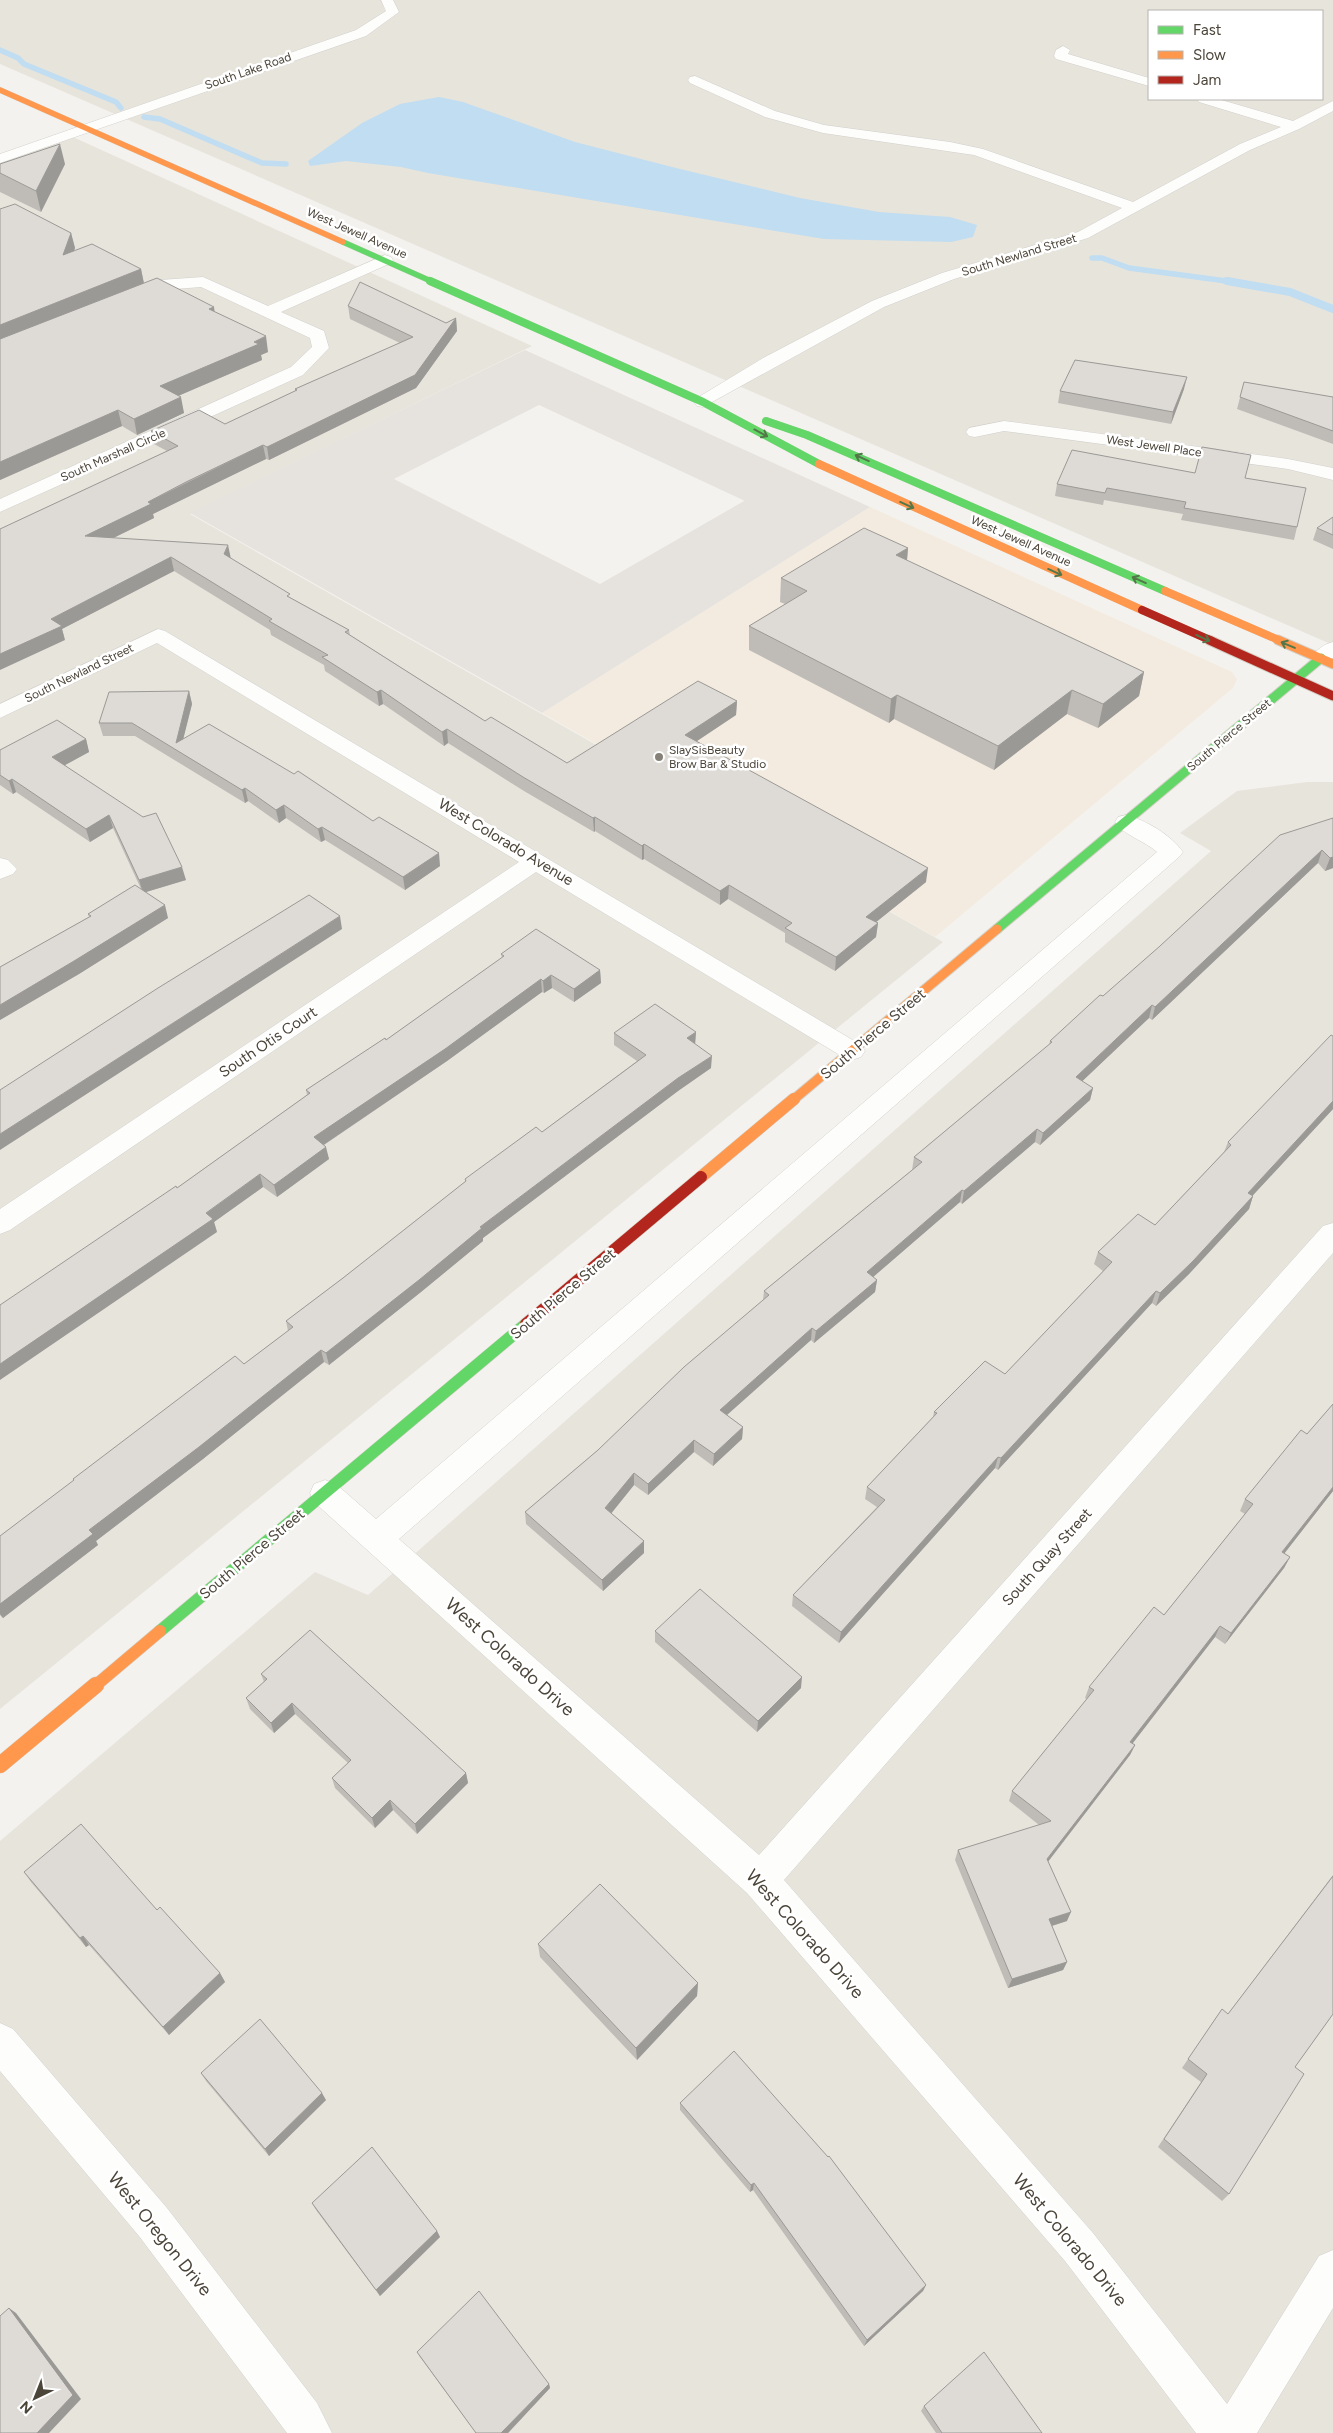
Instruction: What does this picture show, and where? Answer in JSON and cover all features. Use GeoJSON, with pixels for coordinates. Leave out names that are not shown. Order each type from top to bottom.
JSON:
{"type":"FeatureCollection","features":[{"type":"Feature","properties":{"kind":"main road","name":"West Jewell Avenue"},"geometry":{"type":"LineString","coordinates":[[0,90],[703,402],[838,474],[1333,696]]}},
{"type":"Feature","properties":{"kind":"main road","name":"West Jewell Avenue"},"geometry":{"type":"LineString","coordinates":[[703,402],[807,434],[1329,657]]}},
{"type":"Feature","properties":{"kind":"main road","name":"South Pierce Street"},"geometry":{"type":"LineString","coordinates":[[0,1765],[1296,680],[1329,657]]}},
{"type":"Feature","properties":{"kind":"street","name":"South Lake Road"},"geometry":{"type":"LineString","coordinates":[[88,129],[361,33],[393,12],[387,0]]}},
{"type":"Feature","properties":{"kind":"street"},"geometry":{"type":"LineString","coordinates":[[1063,50],[1061,56],[1148,82]]}},
{"type":"Feature","properties":{"kind":"street"},"geometry":{"type":"LineString","coordinates":[[696,80],[770,114],[823,129],[950,146],[978,152],[1134,207]]}},
{"type":"Feature","properties":{"kind":"street"},"geometry":{"type":"LineString","coordinates":[[1207,100],[1294,126]]}},
{"type":"Feature","properties":{"kind":"street","name":"South Newland Street"},"geometry":{"type":"LineString","coordinates":[[703,402],[771,361],[878,304],[948,276],[1083,235],[1245,147],[1294,126],[1333,104]]}},
{"type":"Feature","properties":{"kind":"street"},"geometry":{"type":"LineString","coordinates":[[0,159],[88,129]]}},
{"type":"Feature","properties":{"kind":"street"},"geometry":{"type":"LineString","coordinates":[[269,311],[385,260]]}},
{"type":"Feature","properties":{"kind":"street","name":"South Marshall Circle"},"geometry":{"type":"LineString","coordinates":[[0,506],[297,371],[321,348],[318,335],[203,282],[160,284],[124,299]]}},
{"type":"Feature","properties":{"kind":"street","name":"West Jewell Place"},"geometry":{"type":"LineString","coordinates":[[975,432],[1004,426],[1288,464],[1333,474]]}},
{"type":"Feature","properties":{"kind":"street","name":"South Newland Street"},"geometry":{"type":"LineString","coordinates":[[0,712],[158,634]]}},
{"type":"Feature","properties":{"kind":"street","name":"West Colorado Avenue"},"geometry":{"type":"LineString","coordinates":[[158,634],[852,1051]]}},
{"type":"Feature","properties":{"kind":"street"},"geometry":{"type":"LineString","coordinates":[[377,1538],[1171,852],[1155,838],[1126,822]]}},
{"type":"Feature","properties":{"kind":"street","name":"South Otis Court"},"geometry":{"type":"LineString","coordinates":[[0,1223],[537,861]]}},
{"type":"Feature","properties":{"kind":"street"},"geometry":{"type":"LineString","coordinates":[[0,865],[5,868],[0,871]]}},
{"type":"Feature","properties":{"kind":"street","name":"South Quay Street"},"geometry":{"type":"LineString","coordinates":[[760,1880],[1333,1234]]}},
{"type":"Feature","properties":{"kind":"street","name":"West Colorado Drive"},"geometry":{"type":"LineString","coordinates":[[326,1493],[760,1880],[1079,2248],[1222,2433]]}},
{"type":"Feature","properties":{"kind":"street","name":"West Oregon Drive"},"geometry":{"type":"LineString","coordinates":[[0,2042],[153,2222],[312,2433]]}},
{"type":"Feature","properties":{"kind":"street"},"geometry":{"type":"LineString","coordinates":[[1234,2433],[1333,2270]]}},
{"type":"Feature","properties":{"kind":"shaded area"},"geometry":{"type":"Polygon","coordinates":[[[0,0],[1333,0],[1333,645],[0,64],[0,0]]]}},
{"type":"Feature","properties":{"kind":"shaded area"},"geometry":{"type":"Polygon","coordinates":[[[73,137],[532,346],[190,514],[943,942],[0,1709],[0,162],[73,137]]]}},
{"type":"Feature","properties":{"kind":"shaded area"},"geometry":{"type":"Polygon","coordinates":[[[525,350],[870,507],[542,713],[190,513],[525,350]],[[539,405],[394,479],[600,584],[743,500],[539,405]]]}},
{"type":"Feature","properties":{"kind":"shaded area"},"geometry":{"type":"Polygon","coordinates":[[[870,507],[1232,672],[1237,679],[1233,688],[935,937],[542,713],[870,507]]]}},
{"type":"Feature","properties":{"kind":"shaded area"},"geometry":{"type":"Polygon","coordinates":[[[1307,782],[1333,782],[1333,2433],[0,2433],[0,1841],[315,1572],[368,1595],[1211,851],[1180,833],[1237,791],[1307,782]]]}},
{"type":"Feature","properties":{"kind":"water"},"geometry":{"type":"Polygon","coordinates":[[[439,97],[463,102],[575,142],[800,198],[879,212],[950,217],[977,225],[973,237],[951,242],[824,239],[401,167],[346,161],[310,166],[308,161],[362,123],[400,104],[439,97]]]}},
{"type":"Feature","properties":{"kind":"building"},"geometry":{"type":"Polygon","coordinates":[[[60,144],[36,191],[0,173],[0,164],[60,144]]]}},
{"type":"Feature","properties":{"kind":"building"},"geometry":{"type":"Polygon","coordinates":[[[15,204],[71,233],[63,255],[92,244],[141,269],[0,325],[0,209],[15,204]]]}},
{"type":"Feature","properties":{"kind":"building"},"geometry":{"type":"Polygon","coordinates":[[[157,278],[214,307],[209,309],[266,336],[254,342],[259,344],[160,386],[181,397],[134,419],[118,410],[0,462],[0,339],[157,278]]]}},
{"type":"Feature","properties":{"kind":"building"},"geometry":{"type":"Polygon","coordinates":[[[360,282],[446,323],[456,318],[415,375],[267,447],[263,445],[186,482],[148,502],[151,504],[85,536],[228,545],[224,554],[290,594],[287,596],[349,630],[345,632],[485,721],[491,717],[567,763],[698,681],[737,701],[685,735],[928,868],[866,917],[878,923],[836,957],[785,928],[792,923],[729,885],[720,891],[644,844],[642,846],[595,817],[593,818],[523,777],[447,729],[442,732],[381,690],[377,692],[322,657],[328,655],[269,621],[272,619],[171,557],[51,619],[62,626],[0,654],[0,529],[178,446],[151,431],[199,410],[225,424],[297,390],[295,389],[413,337],[348,306],[360,282]]]}},
{"type":"Feature","properties":{"kind":"building"},"geometry":{"type":"Polygon","coordinates":[[[1075,360],[1187,377],[1173,412],[1060,391],[1075,360]]]}},
{"type":"Feature","properties":{"kind":"building"},"geometry":{"type":"Polygon","coordinates":[[[1244,382],[1333,397],[1333,431],[1240,397],[1244,382]]]}},
{"type":"Feature","properties":{"kind":"building"},"geometry":{"type":"Polygon","coordinates":[[[1202,447],[1251,455],[1245,478],[1306,488],[1297,527],[1184,508],[1186,502],[1107,488],[1105,493],[1057,484],[1072,450],[1195,473],[1202,447]]]}},
{"type":"Feature","properties":{"kind":"building"},"geometry":{"type":"Polygon","coordinates":[[[1333,517],[1333,535],[1317,528],[1333,517]]]}},
{"type":"Feature","properties":{"kind":"building"},"geometry":{"type":"Polygon","coordinates":[[[864,528],[908,548],[896,555],[1144,672],[1103,704],[1072,690],[998,746],[897,695],[891,699],[749,626],[807,591],[781,578],[864,528]]]}},
{"type":"Feature","properties":{"kind":"building"},"geometry":{"type":"Polygon","coordinates":[[[189,691],[176,743],[209,724],[294,774],[298,771],[373,821],[379,817],[439,853],[403,877],[322,827],[318,829],[284,805],[276,810],[245,788],[242,790],[132,723],[99,723],[109,692],[189,691]]]}},
{"type":"Feature","properties":{"kind":"building"},"geometry":{"type":"Polygon","coordinates":[[[57,720],[86,739],[52,757],[143,817],[156,813],[182,867],[139,880],[109,815],[86,829],[12,779],[9,781],[0,775],[0,750],[57,720]]]}},
{"type":"Feature","properties":{"kind":"building"},"geometry":{"type":"Polygon","coordinates":[[[1333,818],[1333,857],[1330,858],[1322,850],[1155,1007],[1152,1005],[1076,1077],[1093,1088],[1043,1133],[1037,1129],[964,1191],[962,1190],[867,1272],[877,1280],[816,1331],[812,1328],[720,1410],[743,1427],[714,1454],[694,1440],[648,1484],[634,1473],[605,1508],[644,1541],[602,1580],[525,1512],[598,1450],[684,1367],[769,1295],[764,1291],[922,1162],[914,1157],[1052,1042],[1050,1041],[1100,995],[1103,996],[1160,946],[1280,835],[1333,818]]]}},
{"type":"Feature","properties":{"kind":"building"},"geometry":{"type":"Polygon","coordinates":[[[135,885],[165,905],[0,1005],[0,967],[91,916],[88,914],[135,885]]]}},
{"type":"Feature","properties":{"kind":"building"},"geometry":{"type":"Polygon","coordinates":[[[309,895],[340,916],[0,1134],[0,1090],[158,988],[309,895]]]}},
{"type":"Feature","properties":{"kind":"building"},"geometry":{"type":"Polygon","coordinates":[[[536,929],[600,970],[574,989],[551,975],[543,981],[541,979],[445,1049],[314,1137],[326,1147],[274,1185],[260,1174],[206,1213],[213,1219],[0,1364],[0,1305],[176,1186],[177,1188],[310,1093],[306,1090],[385,1038],[386,1040],[504,956],[501,954],[536,929]]]}},
{"type":"Feature","properties":{"kind":"building"},"geometry":{"type":"Polygon","coordinates":[[[655,1004],[696,1032],[687,1038],[712,1056],[678,1078],[480,1227],[482,1228],[419,1280],[326,1353],[321,1350],[199,1447],[89,1530],[93,1534],[0,1604],[0,1536],[235,1356],[244,1364],[293,1327],[286,1321],[466,1181],[465,1179],[536,1127],[542,1132],[646,1055],[614,1033],[655,1004]]]}},
{"type":"Feature","properties":{"kind":"building"},"geometry":{"type":"Polygon","coordinates":[[[1331,1035],[1333,1036],[1333,1101],[1248,1193],[1253,1196],[1193,1261],[1160,1293],[1156,1291],[1001,1458],[998,1457],[841,1632],[793,1595],[885,1500],[867,1487],[937,1413],[934,1412],[985,1361],[1005,1374],[1112,1262],[1098,1252],[1138,1214],[1155,1225],[1231,1145],[1228,1142],[1331,1035]]]}},
{"type":"Feature","properties":{"kind":"building"},"geometry":{"type":"Polygon","coordinates":[[[1333,1404],[1333,1487],[1282,1552],[1290,1557],[1231,1633],[1220,1626],[1130,1742],[1135,1745],[1047,1859],[1071,1912],[1049,1919],[1067,1962],[1012,1979],[958,1850],[1051,1821],[1012,1791],[1094,1690],[1089,1687],[1154,1607],[1164,1615],[1253,1504],[1245,1499],[1301,1430],[1307,1434],[1333,1404]]]}},
{"type":"Feature","properties":{"kind":"building"},"geometry":{"type":"Polygon","coordinates":[[[700,1589],[802,1677],[758,1721],[655,1631],[700,1589]]]}},
{"type":"Feature","properties":{"kind":"building"},"geometry":{"type":"Polygon","coordinates":[[[310,1630],[466,1773],[415,1824],[390,1800],[372,1818],[332,1778],[351,1760],[292,1703],[271,1723],[246,1698],[267,1679],[261,1674],[310,1630]]]}},
{"type":"Feature","properties":{"kind":"building"},"geometry":{"type":"Polygon","coordinates":[[[81,1824],[157,1910],[160,1907],[220,1973],[163,2027],[83,1936],[80,1938],[24,1872],[81,1824]]]}},
{"type":"Feature","properties":{"kind":"building"},"geometry":{"type":"Polygon","coordinates":[[[1333,1876],[1333,2014],[1295,2067],[1304,2074],[1229,2194],[1164,2139],[1207,2074],[1188,2059],[1222,2009],[1228,2014],[1333,1876]]]}},
{"type":"Feature","properties":{"kind":"building"},"geometry":{"type":"Polygon","coordinates":[[[600,1884],[698,1983],[636,2048],[538,1944],[600,1884]]]}},
{"type":"Feature","properties":{"kind":"building"},"geometry":{"type":"Polygon","coordinates":[[[260,2019],[322,2093],[265,2149],[201,2073],[260,2019]]]}},
{"type":"Feature","properties":{"kind":"building"},"geometry":{"type":"Polygon","coordinates":[[[734,2051],[829,2156],[926,2285],[867,2340],[754,2183],[751,2185],[680,2103],[734,2051]]]}},
{"type":"Feature","properties":{"kind":"building"},"geometry":{"type":"Polygon","coordinates":[[[372,2147],[437,2231],[376,2290],[312,2203],[372,2147]]]}},
{"type":"Feature","properties":{"kind":"building"},"geometry":{"type":"Polygon","coordinates":[[[479,2291],[549,2384],[501,2433],[476,2433],[417,2352],[479,2291]]]}},
{"type":"Feature","properties":{"kind":"building"},"geometry":{"type":"Polygon","coordinates":[[[9,2308],[73,2395],[37,2433],[0,2433],[0,2316],[9,2308]]]}},
{"type":"Feature","properties":{"kind":"building"},"geometry":{"type":"Polygon","coordinates":[[[984,2352],[1042,2433],[942,2433],[924,2406],[984,2352]]]}},
{"type":"Feature","properties":{"kind":"waterway"},"geometry":{"type":"LineString","coordinates":[[0,50],[18,58],[24,64],[116,102],[121,108]]}},
{"type":"Feature","properties":{"kind":"waterway"},"geometry":{"type":"LineString","coordinates":[[144,117],[160,119],[262,163],[286,164]]}},
{"type":"Feature","properties":{"kind":"waterway"},"geometry":{"type":"LineString","coordinates":[[1092,258],[1102,258],[1129,268],[1229,281]]}},
{"type":"Feature","properties":{"kind":"waterway"},"geometry":{"type":"LineString","coordinates":[[1229,281],[1234,282]]}},
{"type":"Feature","properties":{"kind":"waterway"},"geometry":{"type":"LineString","coordinates":[[1229,281],[1290,292],[1333,309]]}},
{"type":"Feature","properties":{"kind":"traffic: fast"},"geometry":{"type":"LineString","coordinates":[[343,242],[703,402],[819,464]]}},
{"type":"Feature","properties":{"kind":"traffic: fast"},"geometry":{"type":"LineString","coordinates":[[766,421],[807,435],[1165,591]]}},
{"type":"Feature","properties":{"kind":"traffic: fast"},"geometry":{"type":"LineString","coordinates":[[997,929],[1321,658]]}},
{"type":"Feature","properties":{"kind":"traffic: fast"},"geometry":{"type":"LineString","coordinates":[[160,1631],[526,1324]]}},
{"type":"Feature","properties":{"kind":"traffic: slow"},"geometry":{"type":"LineString","coordinates":[[0,90],[343,242]]}},
{"type":"Feature","properties":{"kind":"traffic: slow"},"geometry":{"type":"LineString","coordinates":[[819,464],[1142,610]]}},
{"type":"Feature","properties":{"kind":"traffic: slow"},"geometry":{"type":"LineString","coordinates":[[1165,591],[1333,664]]}},
{"type":"Feature","properties":{"kind":"traffic: slow"},"geometry":{"type":"LineString","coordinates":[[701,1177],[997,929]]}},
{"type":"Feature","properties":{"kind":"traffic: slow"},"geometry":{"type":"LineString","coordinates":[[0,1765],[160,1631]]}},
{"type":"Feature","properties":{"kind":"traffic: jam"},"geometry":{"type":"LineString","coordinates":[[1142,610],[1333,696]]}},
{"type":"Feature","properties":{"kind":"traffic: jam"},"geometry":{"type":"LineString","coordinates":[[526,1324],[701,1177]]}},
{"type":"Feature","properties":{"kind":"place","name":"SlaySisBeauty Brow Bar & Studio"},"geometry":{"type":"Point","coordinates":[659,757]}}]}
